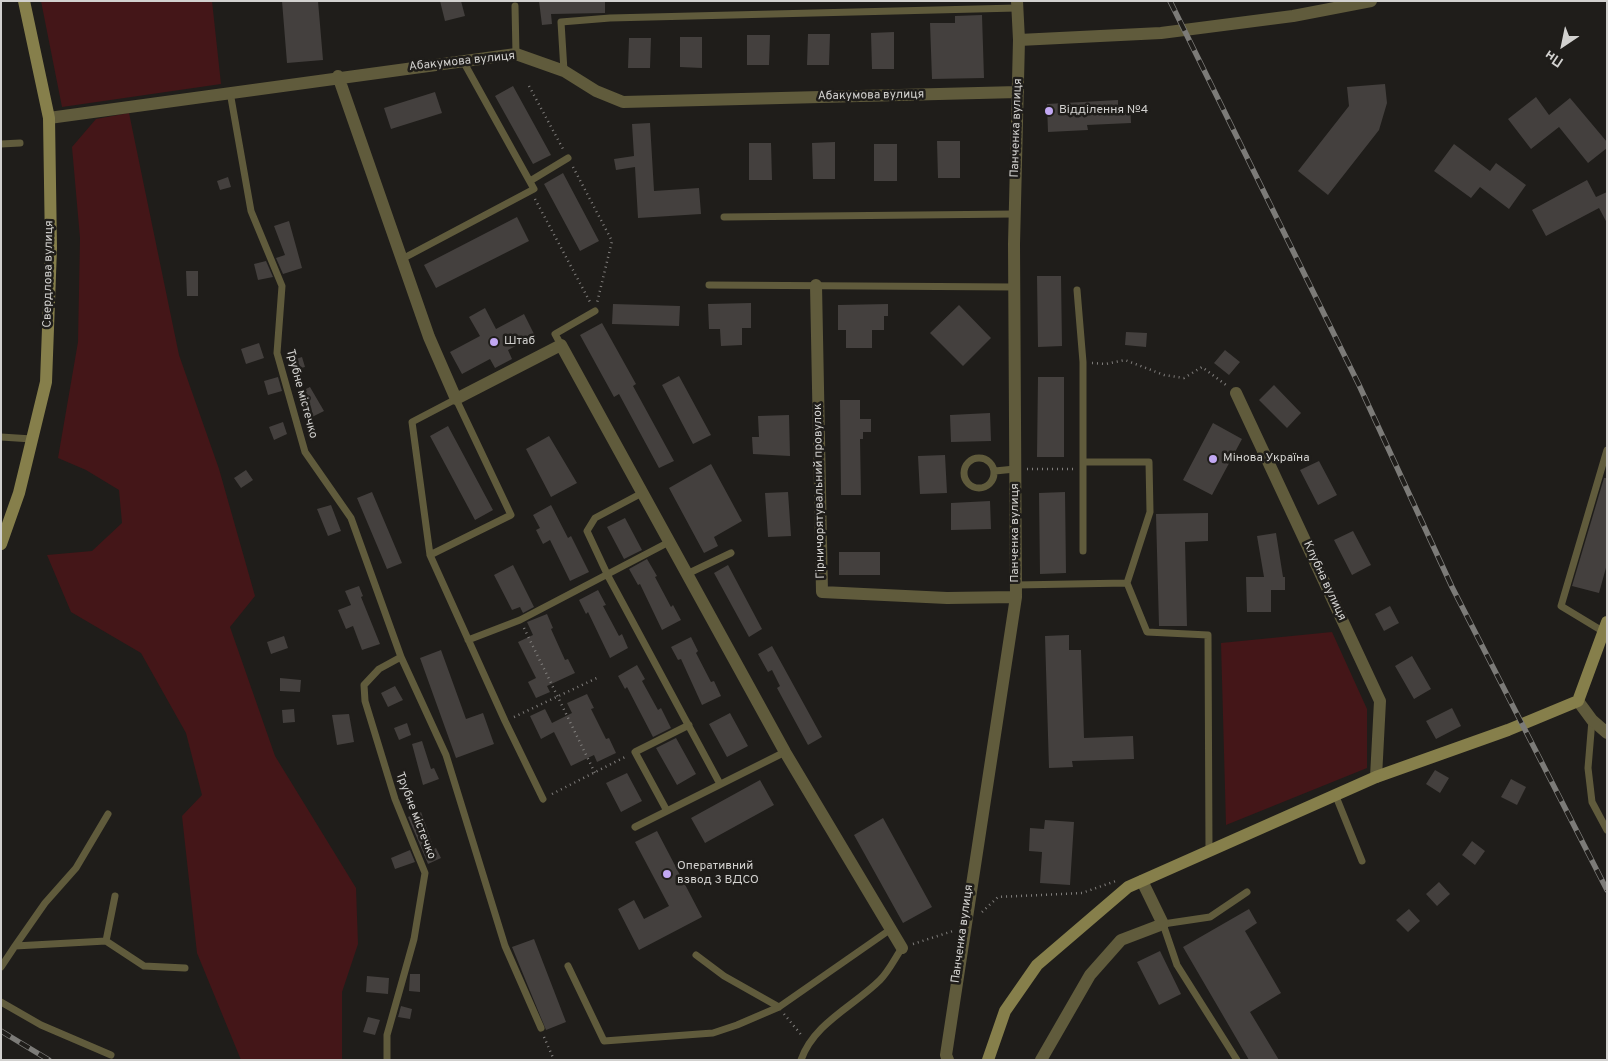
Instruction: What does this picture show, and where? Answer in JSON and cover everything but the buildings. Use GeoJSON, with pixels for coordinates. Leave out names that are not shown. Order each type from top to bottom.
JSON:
{"type":"FeatureCollection","features":[{"type":"Feature","properties":{"kind":"street","name":"Свердлова вулиця"},"geometry":{"type":"LineString","coordinates":[[1,544],[19,493],[46,382],[51,248],[50,118],[24,1]]}},
{"type":"Feature","properties":{"kind":"street"},"geometry":{"type":"LineString","coordinates":[[1019,40],[1161,33],[1293,16],[1371,1]]}},
{"type":"Feature","properties":{"kind":"street","name":"Панченка вулиця"},"geometry":{"type":"LineString","coordinates":[[948,1060],[946,1055],[964,928],[1016,591],[1014,287],[1019,40],[1017,5]]}},
{"type":"Feature","properties":{"kind":"street","name":"Абакумова вулиця"},"geometry":{"type":"LineString","coordinates":[[50,118],[338,76],[516,54],[564,71],[596,91],[623,102],[1018,92]]}},
{"type":"Feature","properties":{"kind":"street"},"geometry":{"type":"LineString","coordinates":[[338,76],[429,337],[456,399],[560,345],[785,752],[902,948]]}},
{"type":"Feature","properties":{"kind":"street","name":"Гірничорятувальний провулок"},"geometry":{"type":"LineString","coordinates":[[816,285],[822,592],[947,598],[1016,591]]}},
{"type":"Feature","properties":{"kind":"street","name":"Клубна вулиця"},"geometry":{"type":"LineString","coordinates":[[1236,393],[1380,701],[1376,777]]}},
{"type":"Feature","properties":{"kind":"street"},"geometry":{"type":"LineString","coordinates":[[988,1060],[1006,1011],[1037,965],[1128,887],[1376,777],[1508,730],[1578,701],[1605,627]]}},
{"type":"Feature","properties":{"kind":"street"},"geometry":{"type":"LineString","coordinates":[[1578,701],[1592,720],[1607,733]]}},
{"type":"Feature","properties":{"kind":"street"},"geometry":{"type":"LineString","coordinates":[[1041,1060],[1090,975],[1121,940],[1163,924],[1142,881]]}},
{"type":"Feature","properties":{"kind":"lane"},"geometry":{"type":"LineString","coordinates":[[564,71],[561,22],[610,18],[1017,5]]}},
{"type":"Feature","properties":{"kind":"lane"},"geometry":{"type":"LineString","coordinates":[[515,6],[516,54]]}},
{"type":"Feature","properties":{"kind":"lane"},"geometry":{"type":"LineString","coordinates":[[402,259],[534,189],[463,61]]}},
{"type":"Feature","properties":{"kind":"lane","name":"Трубне містечко"},"geometry":{"type":"LineString","coordinates":[[230,92],[251,212],[282,286],[277,353],[305,452],[351,518],[401,658],[446,755],[505,946],[541,1028]]}},
{"type":"Feature","properties":{"kind":"lane"},"geometry":{"type":"LineString","coordinates":[[1,144],[20,143]]}},
{"type":"Feature","properties":{"kind":"lane"},"geometry":{"type":"LineString","coordinates":[[530,181],[568,158]]}},
{"type":"Feature","properties":{"kind":"lane"},"geometry":{"type":"LineString","coordinates":[[724,217],[1015,214]]}},
{"type":"Feature","properties":{"kind":"lane"},"geometry":{"type":"LineString","coordinates":[[709,285],[1014,287]]}},
{"type":"Feature","properties":{"kind":"lane"},"geometry":{"type":"LineString","coordinates":[[1077,290],[1083,362],[1083,551]]}},
{"type":"Feature","properties":{"kind":"lane"},"geometry":{"type":"LineString","coordinates":[[560,345],[555,334],[595,311]]}},
{"type":"Feature","properties":{"kind":"lane"},"geometry":{"type":"LineString","coordinates":[[430,555],[510,515],[456,399],[412,422],[430,555],[505,721],[543,799]]}},
{"type":"Feature","properties":{"kind":"lane"},"geometry":{"type":"LineString","coordinates":[[1,437],[32,439]]}},
{"type":"Feature","properties":{"kind":"lane"},"geometry":{"type":"LineString","coordinates":[[1605,627],[1560,606],[1607,450]]}},
{"type":"Feature","properties":{"kind":"lane"},"geometry":{"type":"LineString","coordinates":[[980,457],[990,461],[995,471],[992,482],[983,488],[972,487],[964,480],[963,468],[970,460],[980,457]]}},
{"type":"Feature","properties":{"kind":"lane"},"geometry":{"type":"LineString","coordinates":[[1083,465],[1149,462],[1150,512],[1127,583],[1147,632],[1208,635],[1209,850]]}},
{"type":"Feature","properties":{"kind":"lane"},"geometry":{"type":"LineString","coordinates":[[995,471],[1015,469]]}},
{"type":"Feature","properties":{"kind":"lane"},"geometry":{"type":"LineString","coordinates":[[642,493],[595,518],[587,530],[608,576],[720,784]]}},
{"type":"Feature","properties":{"kind":"lane"},"geometry":{"type":"LineString","coordinates":[[468,640],[520,620],[608,576],[669,542]]}},
{"type":"Feature","properties":{"kind":"lane"},"geometry":{"type":"LineString","coordinates":[[687,574],[731,553]]}},
{"type":"Feature","properties":{"kind":"lane"},"geometry":{"type":"LineString","coordinates":[[1016,591],[1127,583]]}},
{"type":"Feature","properties":{"kind":"lane","name":"Трубне містечко"},"geometry":{"type":"LineString","coordinates":[[387,1060],[387,1035],[414,939],[424,873],[395,799],[365,700],[364,685],[379,669],[401,658]]}},
{"type":"Feature","properties":{"kind":"lane"},"geometry":{"type":"LineString","coordinates":[[1592,720],[1588,768],[1592,802],[1607,830]]}},
{"type":"Feature","properties":{"kind":"lane"},"geometry":{"type":"LineString","coordinates":[[667,811],[635,752],[689,724]]}},
{"type":"Feature","properties":{"kind":"lane"},"geometry":{"type":"LineString","coordinates":[[635,827],[785,752]]}},
{"type":"Feature","properties":{"kind":"lane"},"geometry":{"type":"LineString","coordinates":[[1335,794],[1362,860]]}},
{"type":"Feature","properties":{"kind":"lane"},"geometry":{"type":"LineString","coordinates":[[1,967],[45,903],[76,868],[108,814]]}},
{"type":"Feature","properties":{"kind":"lane"},"geometry":{"type":"LineString","coordinates":[[1237,1060],[1177,965],[1163,924],[1210,917],[1247,892]]}},
{"type":"Feature","properties":{"kind":"lane"},"geometry":{"type":"LineString","coordinates":[[106,942],[115,896]]}},
{"type":"Feature","properties":{"kind":"lane"},"geometry":{"type":"LineString","coordinates":[[568,966],[604,1041],[713,1033],[779,1007],[891,929]]}},
{"type":"Feature","properties":{"kind":"lane"},"geometry":{"type":"LineString","coordinates":[[16,946],[106,942],[144,966],[185,968]]}},
{"type":"Feature","properties":{"kind":"lane"},"geometry":{"type":"LineString","coordinates":[[801,1060],[807,1043],[832,1019],[881,979],[902,948]]}},
{"type":"Feature","properties":{"kind":"lane"},"geometry":{"type":"LineString","coordinates":[[696,956],[724,976],[779,1007]]}},
{"type":"Feature","properties":{"kind":"lane"},"geometry":{"type":"LineString","coordinates":[[1,1002],[41,1025],[110,1055]]}},
{"type":"Feature","properties":{"kind":"path"},"geometry":{"type":"LineString","coordinates":[[529,86],[612,241],[595,311]]}},
{"type":"Feature","properties":{"kind":"path"},"geometry":{"type":"LineString","coordinates":[[531,191],[595,311]]}},
{"type":"Feature","properties":{"kind":"path"},"geometry":{"type":"LineString","coordinates":[[1083,362],[1106,364],[1125,360],[1164,375],[1184,378],[1202,367],[1236,393]]}},
{"type":"Feature","properties":{"kind":"path"},"geometry":{"type":"LineString","coordinates":[[1015,469],[1083,465]]}},
{"type":"Feature","properties":{"kind":"path"},"geometry":{"type":"LineString","coordinates":[[520,620],[556,697],[595,773]]}},
{"type":"Feature","properties":{"kind":"path"},"geometry":{"type":"LineString","coordinates":[[505,721],[599,677]]}},
{"type":"Feature","properties":{"kind":"path"},"geometry":{"type":"LineString","coordinates":[[543,799],[635,752]]}},
{"type":"Feature","properties":{"kind":"path"},"geometry":{"type":"LineString","coordinates":[[902,948],[964,928],[998,897],[1082,893],[1116,881],[1128,887]]}},
{"type":"Feature","properties":{"kind":"path"},"geometry":{"type":"LineString","coordinates":[[779,1007],[807,1043]]}},
{"type":"Feature","properties":{"kind":"path"},"geometry":{"type":"LineString","coordinates":[[541,1028],[554,1060]]}},
{"type":"Feature","properties":{"kind":"shaded area"},"geometry":{"type":"Polygon","coordinates":[[[41,1],[212,1],[221,84],[62,107],[41,1]]]}},
{"type":"Feature","properties":{"kind":"shaded area"},"geometry":{"type":"Polygon","coordinates":[[[129,113],[179,355],[219,469],[255,596],[230,627],[275,756],[356,888],[358,944],[342,992],[342,1060],[241,1060],[197,953],[182,816],[202,795],[186,733],[141,653],[71,612],[47,555],[92,551],[122,523],[119,490],[86,470],[58,458],[78,342],[80,238],[72,147],[96,119],[129,113]]]}},
{"type":"Feature","properties":{"kind":"shaded area"},"geometry":{"type":"Polygon","coordinates":[[[1332,632],[1367,709],[1367,768],[1226,825],[1221,643],[1332,632]]]}},
{"type":"Feature","properties":{"kind":"railway"},"geometry":{"type":"LineString","coordinates":[[1170,1],[1359,385],[1452,587],[1607,890]]}},
{"type":"Feature","properties":{"kind":"railway"},"geometry":{"type":"LineString","coordinates":[[1,1031],[49,1060]]}},
{"type":"Feature","properties":{"kind":"place","name":"Відділення №4"},"geometry":{"type":"Point","coordinates":[1049,111]}},
{"type":"Feature","properties":{"kind":"place","name":"Штаб"},"geometry":{"type":"Point","coordinates":[494,342]}},
{"type":"Feature","properties":{"kind":"place","name":"Мінова Україна"},"geometry":{"type":"Point","coordinates":[1213,459]}},
{"type":"Feature","properties":{"kind":"place","name":"Оперативний взвод 3 ВДСО"},"geometry":{"type":"Point","coordinates":[667,874]}}]}
